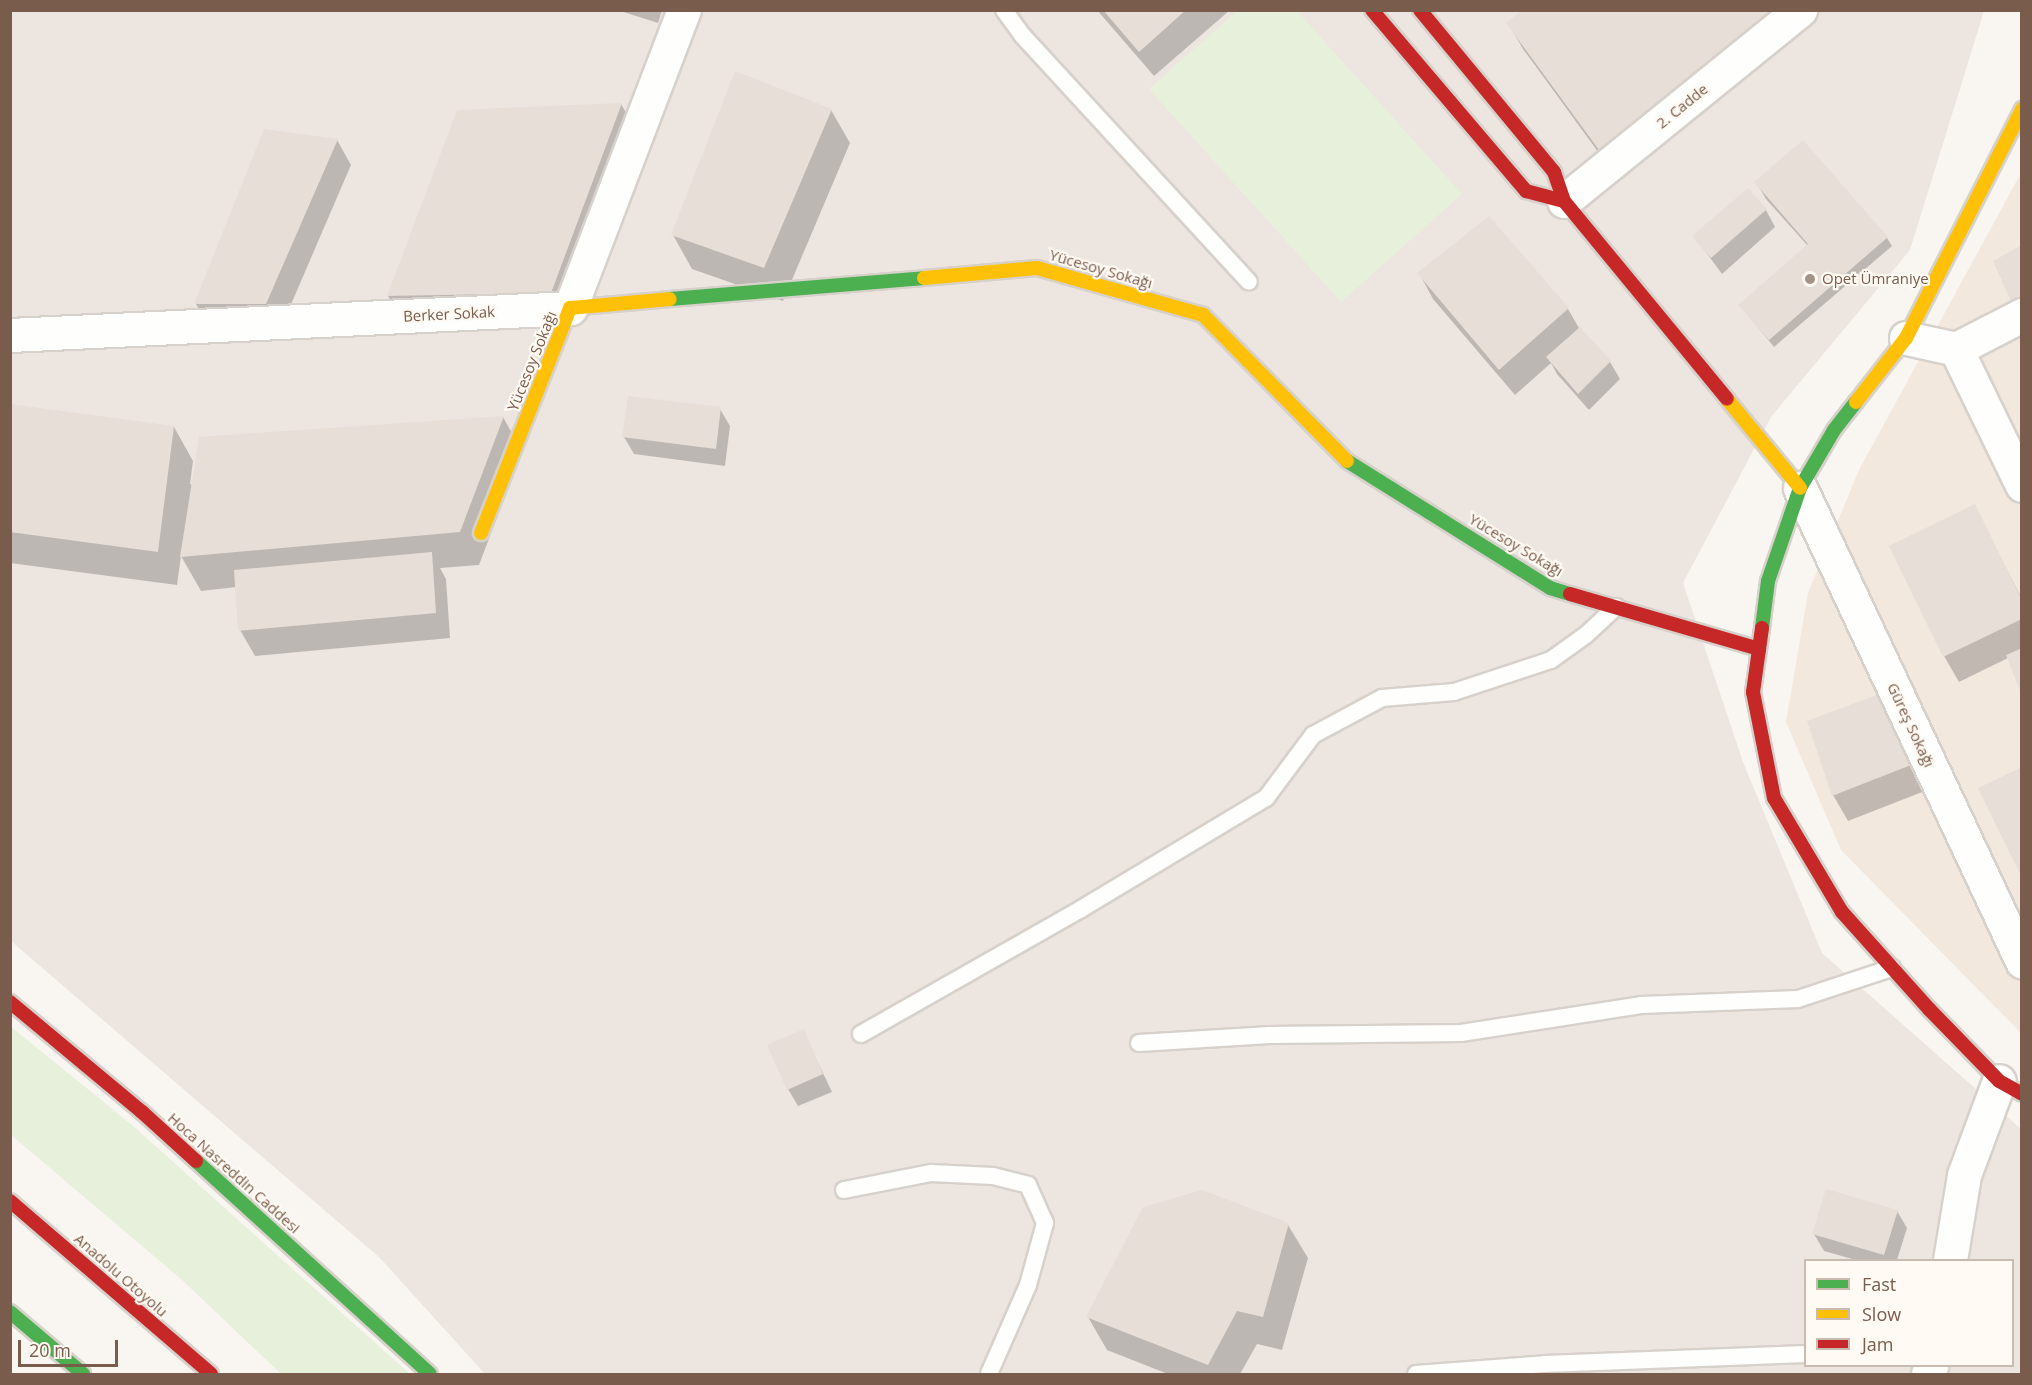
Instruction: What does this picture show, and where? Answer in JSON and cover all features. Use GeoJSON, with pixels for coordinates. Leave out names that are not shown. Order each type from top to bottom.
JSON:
{"type":"FeatureCollection","features":[{"type":"Feature","properties":{"kind":"main road"},"geometry":{"type":"LineString","coordinates":[[1420,10],[1554,172],[1564,201],[1800,488]]}},
{"type":"Feature","properties":{"kind":"main road"},"geometry":{"type":"LineString","coordinates":[[1378,13],[1526,190],[1564,201]]}},
{"type":"Feature","properties":{"kind":"main road"},"geometry":{"type":"LineString","coordinates":[[2010,1087],[1892,968],[1842,912],[1774,798],[1753,692],[1768,580],[1800,488],[1834,430],[1906,338],[2022,109]]}},
{"type":"Feature","properties":{"kind":"main road","name":"Yücesoy Sokağı"},"geometry":{"type":"LineString","coordinates":[[481,533],[570,308],[1037,268],[1203,315],[1341,457],[1550,588],[1759,649]]}},
{"type":"Feature","properties":{"kind":"main road","name":"Hoca Nasreddin Caddesi"},"geometry":{"type":"LineString","coordinates":[[10,1002],[142,1112],[430,1374]]}},
{"type":"Feature","properties":{"kind":"main road","name":"Anadolu Otoyolu"},"geometry":{"type":"LineString","coordinates":[[10,1202],[211,1374]]}},
{"type":"Feature","properties":{"kind":"main road"},"geometry":{"type":"LineString","coordinates":[[10,1312],[83,1374]]}},
{"type":"Feature","properties":{"kind":"street"},"geometry":{"type":"LineString","coordinates":[[570,308],[684,10]]}},
{"type":"Feature","properties":{"kind":"street","name":"2. Cadde"},"geometry":{"type":"LineString","coordinates":[[1564,201],[1800,10]]}},
{"type":"Feature","properties":{"kind":"street","name":"Berker Sokak"},"geometry":{"type":"LineString","coordinates":[[10,335],[570,308]]}},
{"type":"Feature","properties":{"kind":"street"},"geometry":{"type":"LineString","coordinates":[[1906,338],[1956,349],[2022,315]]}},
{"type":"Feature","properties":{"kind":"street"},"geometry":{"type":"LineString","coordinates":[[1956,349],[2022,485]]}},
{"type":"Feature","properties":{"kind":"street","name":"Güreş Sokağı"},"geometry":{"type":"LineString","coordinates":[[1800,488],[2022,961]]}},
{"type":"Feature","properties":{"kind":"street"},"geometry":{"type":"LineString","coordinates":[[1950,1259],[1964,1175],[2010,1087]]}},
{"type":"Feature","properties":{"kind":"lane"},"geometry":{"type":"LineString","coordinates":[[1004,10],[1022,35],[1249,282]]}},
{"type":"Feature","properties":{"kind":"lane"},"geometry":{"type":"LineString","coordinates":[[861,1034],[1081,909],[1266,798],[1313,735],[1382,698],[1454,692],[1551,660],[1587,634],[1616,607]]}},
{"type":"Feature","properties":{"kind":"lane"},"geometry":{"type":"LineString","coordinates":[[1139,1043],[1270,1035],[1461,1034],[1641,1005],[1798,999],[1892,968]]}},
{"type":"Feature","properties":{"kind":"lane"},"geometry":{"type":"LineString","coordinates":[[844,1190],[931,1173],[993,1176],[1028,1185],[1046,1223],[1028,1285],[989,1374]]}},
{"type":"Feature","properties":{"kind":"lane"},"geometry":{"type":"LineString","coordinates":[[1416,1374],[1545,1364],[1804,1354]]}},
{"type":"Feature","properties":{"kind":"shaded area"},"geometry":{"type":"Polygon","coordinates":[[[11,11],[1984,11],[1910,250],[1771,417],[1683,583],[1743,762],[1822,953],[2021,1129],[2021,1374],[485,1374],[380,1258],[11,941],[11,11]]]}},
{"type":"Feature","properties":{"kind":"shaded area"},"geometry":{"type":"Polygon","coordinates":[[[2021,173],[2021,1033],[1841,850],[1786,722],[1808,593],[1859,470],[2021,173]]]}},
{"type":"Feature","properties":{"kind":"green space"},"geometry":{"type":"Polygon","coordinates":[[[1238,10],[1297,11],[1462,194],[1341,302],[1149,89],[1238,10]]]}},
{"type":"Feature","properties":{"kind":"green space"},"geometry":{"type":"Polygon","coordinates":[[[10,1026],[132,1125],[410,1374],[281,1374],[181,1279],[11,1135],[10,1026]]]}},
{"type":"Feature","properties":{"kind":"building"},"geometry":{"type":"Polygon","coordinates":[[[1103,10],[1186,10],[1139,52],[1103,10]]]}},
{"type":"Feature","properties":{"kind":"building"},"geometry":{"type":"Polygon","coordinates":[[[1522,10],[1775,10],[1599,150],[1506,23],[1522,10]]]}},
{"type":"Feature","properties":{"kind":"building"},"geometry":{"type":"Polygon","coordinates":[[[735,71],[832,109],[764,268],[671,235],[735,71]]]}},
{"type":"Feature","properties":{"kind":"building"},"geometry":{"type":"Polygon","coordinates":[[[622,103],[551,293],[387,296],[457,110],[622,103]]]}},
{"type":"Feature","properties":{"kind":"building"},"geometry":{"type":"Polygon","coordinates":[[[264,129],[338,139],[266,304],[194,304],[264,129]]]}},
{"type":"Feature","properties":{"kind":"building"},"geometry":{"type":"Polygon","coordinates":[[[1803,140],[1888,237],[1769,340],[1738,305],[1808,244],[1754,182],[1803,140]]]}},
{"type":"Feature","properties":{"kind":"building"},"geometry":{"type":"Polygon","coordinates":[[[1748,188],[1767,209],[1711,258],[1692,236],[1748,188]]]}},
{"type":"Feature","properties":{"kind":"building"},"geometry":{"type":"Polygon","coordinates":[[[1489,216],[1569,308],[1499,370],[1417,273],[1489,216]]]}},
{"type":"Feature","properties":{"kind":"building"},"geometry":{"type":"Polygon","coordinates":[[[2022,245],[2022,304],[2014,308],[1993,261],[2022,245]]]}},
{"type":"Feature","properties":{"kind":"building"},"geometry":{"type":"Polygon","coordinates":[[[1580,327],[1611,361],[1578,394],[1546,357],[1580,327]]]}},
{"type":"Feature","properties":{"kind":"building"},"geometry":{"type":"Polygon","coordinates":[[[628,396],[721,407],[716,449],[622,437],[628,396]]]}},
{"type":"Feature","properties":{"kind":"building"},"geometry":{"type":"Polygon","coordinates":[[[10,404],[174,426],[158,552],[10,532],[10,404]]]}},
{"type":"Feature","properties":{"kind":"building"},"geometry":{"type":"Polygon","coordinates":[[[504,416],[460,532],[180,557],[199,437],[504,416]]]}},
{"type":"Feature","properties":{"kind":"building"},"geometry":{"type":"Polygon","coordinates":[[[1975,504],[2022,600],[2022,619],[1943,657],[1889,546],[1975,504]]]}},
{"type":"Feature","properties":{"kind":"building"},"geometry":{"type":"Polygon","coordinates":[[[432,552],[436,613],[238,631],[234,570],[432,552]]]}},
{"type":"Feature","properties":{"kind":"building"},"geometry":{"type":"Polygon","coordinates":[[[2022,648],[2022,693],[2021,693],[2006,655],[2022,648]]]}},
{"type":"Feature","properties":{"kind":"building"},"geometry":{"type":"Polygon","coordinates":[[[1888,691],[1916,763],[1832,796],[1807,721],[1888,691]]]}},
{"type":"Feature","properties":{"kind":"building"},"geometry":{"type":"Polygon","coordinates":[[[2022,767],[2022,878],[1978,788],[2022,767]]]}},
{"type":"Feature","properties":{"kind":"building"},"geometry":{"type":"Polygon","coordinates":[[[804,1029],[823,1074],[787,1090],[767,1045],[804,1029]]]}},
{"type":"Feature","properties":{"kind":"building"},"geometry":{"type":"Polygon","coordinates":[[[1826,1189],[1898,1210],[1884,1255],[1812,1234],[1826,1189]]]}},
{"type":"Feature","properties":{"kind":"building"},"geometry":{"type":"Polygon","coordinates":[[[1202,1190],[1289,1223],[1263,1317],[1237,1311],[1208,1365],[1086,1317],[1143,1207],[1202,1190]]]}},
{"type":"Feature","properties":{"kind":"traffic: fast"},"geometry":{"type":"LineString","coordinates":[[670,299],[924,278]]}},
{"type":"Feature","properties":{"kind":"traffic: fast"},"geometry":{"type":"LineString","coordinates":[[1762,628],[1768,581],[1800,488],[1834,430],[1856,402]]}},
{"type":"Feature","properties":{"kind":"traffic: fast"},"geometry":{"type":"LineString","coordinates":[[1347,461],[1550,588],[1570,594]]}},
{"type":"Feature","properties":{"kind":"traffic: fast"},"geometry":{"type":"LineString","coordinates":[[196,1161],[430,1374]]}},
{"type":"Feature","properties":{"kind":"traffic: fast"},"geometry":{"type":"LineString","coordinates":[[10,1312],[83,1374]]}},
{"type":"Feature","properties":{"kind":"traffic: slow"},"geometry":{"type":"LineString","coordinates":[[1856,402],[1906,338],[2022,109]]}},
{"type":"Feature","properties":{"kind":"traffic: slow"},"geometry":{"type":"LineString","coordinates":[[924,278],[1037,268],[1203,315],[1347,461]]}},
{"type":"Feature","properties":{"kind":"traffic: slow"},"geometry":{"type":"LineString","coordinates":[[481,533],[570,308],[670,299]]}},
{"type":"Feature","properties":{"kind":"traffic: slow"},"geometry":{"type":"LineString","coordinates":[[1727,399],[1800,488]]}},
{"type":"Feature","properties":{"kind":"traffic: jam"},"geometry":{"type":"LineString","coordinates":[[1372,10],[1526,191],[1564,201]]}},
{"type":"Feature","properties":{"kind":"traffic: jam"},"geometry":{"type":"LineString","coordinates":[[1420,10],[1554,172],[1564,201],[1727,399]]}},
{"type":"Feature","properties":{"kind":"traffic: jam"},"geometry":{"type":"LineString","coordinates":[[1570,594],[1759,649]]}},
{"type":"Feature","properties":{"kind":"traffic: jam"},"geometry":{"type":"LineString","coordinates":[[1762,628],[1753,692],[1774,798],[1842,912],[1929,1009],[1999,1081],[2022,1094]]}},
{"type":"Feature","properties":{"kind":"traffic: jam"},"geometry":{"type":"LineString","coordinates":[[10,1002],[142,1112],[196,1161]]}},
{"type":"Feature","properties":{"kind":"traffic: jam"},"geometry":{"type":"LineString","coordinates":[[10,1201],[211,1374]]}},
{"type":"Feature","properties":{"kind":"place","name":"Opet Ümraniye"},"geometry":{"type":"Point","coordinates":[1810,279]}}]}
